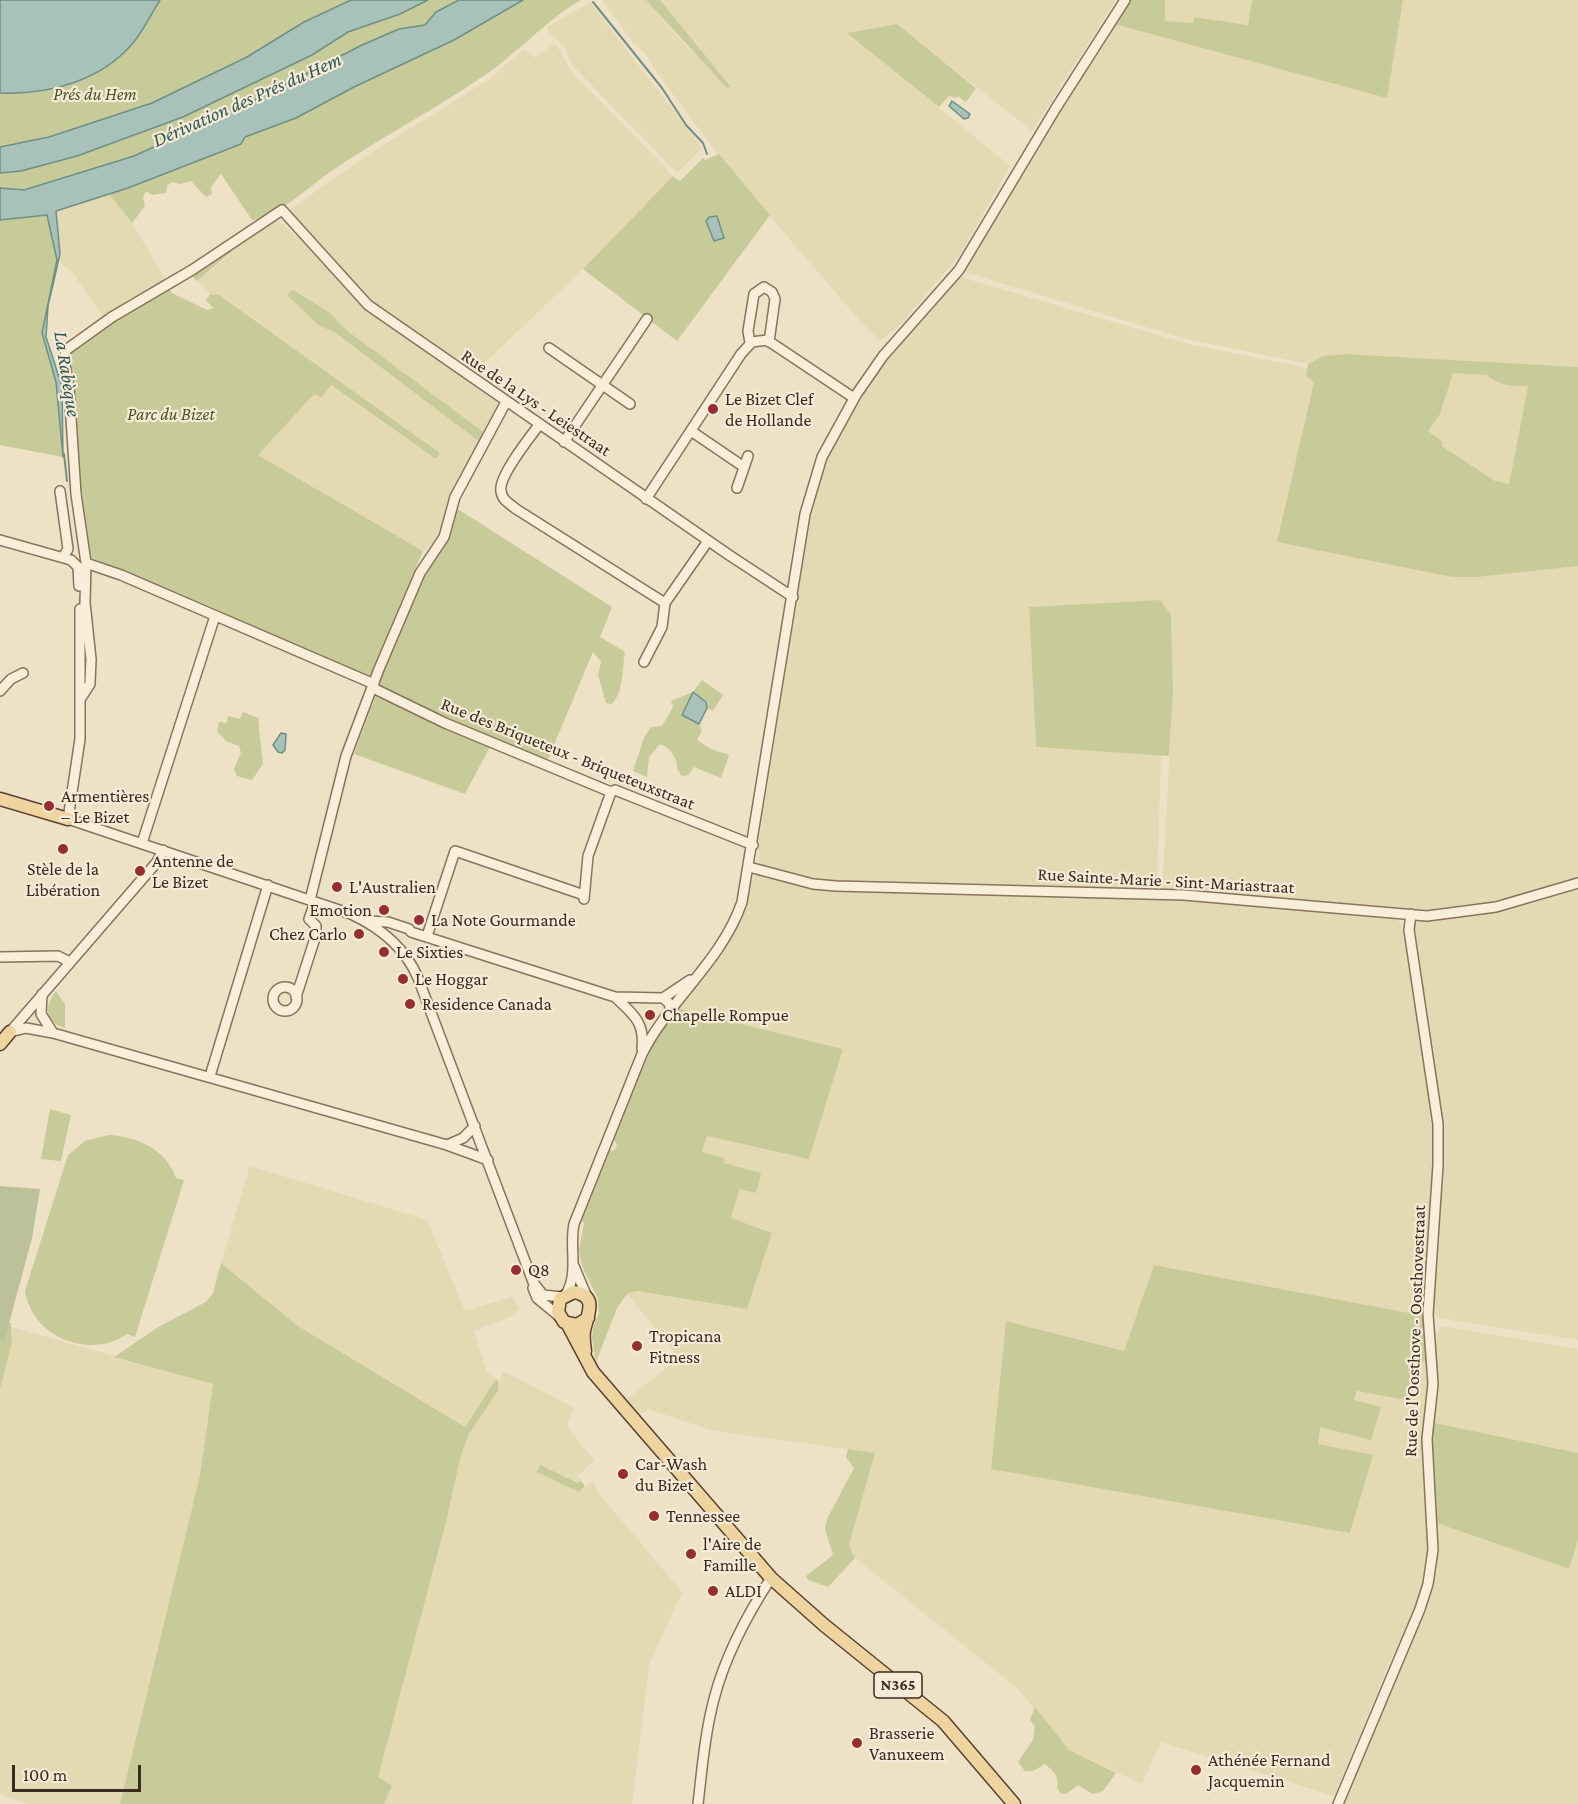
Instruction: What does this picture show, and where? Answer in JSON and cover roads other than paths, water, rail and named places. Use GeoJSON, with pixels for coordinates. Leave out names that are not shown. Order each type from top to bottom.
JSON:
{"type":"FeatureCollection","features":[{"type":"Feature","properties":{"kind":"main road"},"geometry":{"type":"LineString","coordinates":[[0,799],[68,819]]}},
{"type":"Feature","properties":{"kind":"main road"},"geometry":{"type":"LineString","coordinates":[[0,1044],[10,1032]]}},
{"type":"Feature","properties":{"kind":"main road"},"geometry":{"type":"LineString","coordinates":[[587,1364],[584,1335],[591,1308],[588,1299],[577,1292],[564,1296],[558,1305],[563,1320],[577,1325],[588,1318]]}},
{"type":"Feature","properties":{"kind":"main road","name":"N365"},"geometry":{"type":"LineString","coordinates":[[563,1320],[587,1364],[771,1578],[804,1609],[943,1721],[1014,1804]]}},
{"type":"Feature","properties":{"kind":"street"},"geometry":{"type":"LineString","coordinates":[[533,1282],[543,1295],[564,1296],[571,1284],[574,1224],[642,1054],[654,1029],[733,926],[742,903],[811,490],[822,457],[854,398],[883,356],[944,289],[971,252],[1056,108],[1125,0]]}},
{"type":"Feature","properties":{"kind":"street","name":"Rue de la Lys - Leiestraat"},"geometry":{"type":"LineString","coordinates":[[86,563],[76,494],[72,418],[64,359],[66,350],[112,317],[192,270],[282,210],[368,305],[646,499],[793,597]]}},
{"type":"Feature","properties":{"kind":"street"},"geometry":{"type":"LineString","coordinates":[[750,343],[748,331],[753,298],[757,290],[764,287],[772,291],[775,299],[769,342]]}},
{"type":"Feature","properties":{"kind":"street"},"geometry":{"type":"LineString","coordinates":[[564,442],[647,319]]}},
{"type":"Feature","properties":{"kind":"street"},"geometry":{"type":"LineString","coordinates":[[646,499],[750,343],[757,340],[769,342],[854,398]]}},
{"type":"Feature","properties":{"kind":"street"},"geometry":{"type":"LineString","coordinates":[[549,348],[630,404]]}},
{"type":"Feature","properties":{"kind":"street"},"geometry":{"type":"LineString","coordinates":[[296,997],[316,935],[316,926],[309,919],[346,756],[420,573],[444,537],[455,497],[506,402]]}},
{"type":"Feature","properties":{"kind":"street"},"geometry":{"type":"LineString","coordinates":[[539,425],[500,485],[504,500],[665,603]]}},
{"type":"Feature","properties":{"kind":"street"},"geometry":{"type":"LineString","coordinates":[[691,431],[744,467]]}},
{"type":"Feature","properties":{"kind":"street"},"geometry":{"type":"LineString","coordinates":[[737,488],[748,456]]}},
{"type":"Feature","properties":{"kind":"street"},"geometry":{"type":"LineString","coordinates":[[60,491],[68,549],[63,557]]}},
{"type":"Feature","properties":{"kind":"street"},"geometry":{"type":"LineString","coordinates":[[0,540],[63,557],[74,562],[78,570],[81,698],[79,752],[68,819]]}},
{"type":"Feature","properties":{"kind":"street"},"geometry":{"type":"LineString","coordinates":[[644,662],[662,627],[665,603],[708,541]]}},
{"type":"Feature","properties":{"kind":"street"},"geometry":{"type":"LineString","coordinates":[[81,698],[89,688],[91,674],[86,563]]}},
{"type":"Feature","properties":{"kind":"street","name":"Rue des Briqueteux - Briqueteuxstraat"},"geometry":{"type":"LineString","coordinates":[[86,563],[121,575],[373,686],[445,723],[611,792],[615,790],[625,793],[671,814],[753,845]]}},
{"type":"Feature","properties":{"kind":"street"},"geometry":{"type":"LineString","coordinates":[[142,843],[215,616]]}},
{"type":"Feature","properties":{"kind":"street"},"geometry":{"type":"LineString","coordinates":[[0,691],[11,679],[23,673]]}},
{"type":"Feature","properties":{"kind":"street"},"geometry":{"type":"LineString","coordinates":[[427,936],[455,851],[584,897],[588,856],[611,792]]}},
{"type":"Feature","properties":{"kind":"street","name":"N365"},"geometry":{"type":"LineString","coordinates":[[68,819],[268,885],[365,921],[399,948],[418,978],[488,1160],[537,1298],[563,1320]]}},
{"type":"Feature","properties":{"kind":"street"},"geometry":{"type":"LineString","coordinates":[[10,1032],[158,862],[163,850]]}},
{"type":"Feature","properties":{"kind":"street","name":"Rue Sainte-Marie - Sint-Mariastraat"},"geometry":{"type":"LineString","coordinates":[[749,867],[813,884],[836,886],[1184,895],[1427,916],[1465,913],[1578,883]]}},
{"type":"Feature","properties":{"kind":"street"},"geometry":{"type":"LineString","coordinates":[[210,1076],[268,885]]}},
{"type":"Feature","properties":{"kind":"street","name":"Rue de l'Oosthove - Oosthovestraat"},"geometry":{"type":"LineString","coordinates":[[1338,1804],[1420,1609],[1428,1584],[1433,1550],[1426,1439],[1433,1384],[1428,1314],[1438,1166],[1438,1124],[1409,930],[1411,914]]}},
{"type":"Feature","properties":{"kind":"street"},"geometry":{"type":"LineString","coordinates":[[365,921],[388,922],[409,929],[411,932],[615,997],[663,998],[694,977]]}},
{"type":"Feature","properties":{"kind":"street"},"geometry":{"type":"LineString","coordinates":[[399,948],[402,940],[411,932]]}},
{"type":"Feature","properties":{"kind":"street"},"geometry":{"type":"LineString","coordinates":[[0,957],[58,956],[70,962]]}},
{"type":"Feature","properties":{"kind":"street"},"geometry":{"type":"LineString","coordinates":[[42,994],[41,1014],[52,1033]]}},
{"type":"Feature","properties":{"kind":"street"},"geometry":{"type":"LineString","coordinates":[[615,997],[634,1015],[643,1028],[642,1054]]}},
{"type":"Feature","properties":{"kind":"street"},"geometry":{"type":"LineString","coordinates":[[663,998],[669,1003],[670,1008]]}},
{"type":"Feature","properties":{"kind":"street"},"geometry":{"type":"LineString","coordinates":[[634,1015],[641,999]]}},
{"type":"Feature","properties":{"kind":"street"},"geometry":{"type":"LineString","coordinates":[[10,1032],[26,1028],[52,1033],[210,1076],[280,1100],[447,1145],[488,1160]]}},
{"type":"Feature","properties":{"kind":"street"},"geometry":{"type":"LineString","coordinates":[[643,1028],[654,1029]]}},
{"type":"Feature","properties":{"kind":"street"},"geometry":{"type":"LineString","coordinates":[[447,1145],[463,1138],[475,1126]]}},
{"type":"Feature","properties":{"kind":"street"},"geometry":{"type":"LineString","coordinates":[[572,1261],[588,1299]]}},
{"type":"Feature","properties":{"kind":"street"},"geometry":{"type":"LineString","coordinates":[[698,1804],[714,1700],[748,1616],[771,1578]]}},
{"type":"Feature","properties":{"kind":"water"},"geometry":{"type":"Polygon","coordinates":[[[0,0],[160,0],[133,43],[120,56],[90,76],[55,88],[0,93],[0,0]]]}},
{"type":"Feature","properties":{"kind":"water"},"geometry":{"type":"Polygon","coordinates":[[[351,0],[428,0],[400,14],[348,32],[312,55],[183,117],[77,156],[21,171],[0,173],[0,147],[49,137],[152,103],[247,57],[304,22],[351,0]]]}},
{"type":"Feature","properties":{"kind":"water"},"geometry":{"type":"Polygon","coordinates":[[[459,0],[523,0],[454,40],[354,87],[296,118],[245,137],[241,144],[128,188],[56,211],[60,254],[48,306],[46,337],[62,386],[63,457],[56,382],[42,333],[57,260],[47,215],[0,220],[0,188],[24,190],[134,156],[243,106],[362,45],[399,29],[425,25],[436,12],[459,0]]]}},
{"type":"Feature","properties":{"kind":"water"},"geometry":{"type":"Polygon","coordinates":[[[952,101],[970,114],[968,118],[964,119],[949,106],[952,101]]]}},
{"type":"Feature","properties":{"kind":"water"},"geometry":{"type":"Polygon","coordinates":[[[717,216],[724,238],[714,241],[706,221],[709,217],[717,216]]]}},
{"type":"Feature","properties":{"kind":"water"},"geometry":{"type":"Polygon","coordinates":[[[693,692],[706,702],[707,708],[699,724],[682,715],[693,692]]]}},
{"type":"Feature","properties":{"kind":"water"},"geometry":{"type":"Polygon","coordinates":[[[281,733],[286,734],[285,750],[282,753],[278,752],[273,745],[281,733]]]}},
{"type":"Feature","properties":{"kind":"waterway"},"geometry":{"type":"LineString","coordinates":[[593,2],[662,88],[686,125],[703,143],[707,154]]}},
{"type":"Feature","properties":{"kind":"waterway","name":"La Rabèque"},"geometry":{"type":"LineString","coordinates":[[64,454],[67,481]]}},
{"type":"Feature","properties":{"kind":"place","name":"Le Bizet Clef de Hollande"},"geometry":{"type":"Point","coordinates":[713,409]}},
{"type":"Feature","properties":{"kind":"place","name":"Armentières – Le Bizet"},"geometry":{"type":"Point","coordinates":[49,806]}},
{"type":"Feature","properties":{"kind":"place","name":"Stèle de la Libération"},"geometry":{"type":"Point","coordinates":[63,849]}},
{"type":"Feature","properties":{"kind":"place","name":"Antenne de Le Bizet"},"geometry":{"type":"Point","coordinates":[140,871]}},
{"type":"Feature","properties":{"kind":"place","name":"L'Australien"},"geometry":{"type":"Point","coordinates":[337,887]}},
{"type":"Feature","properties":{"kind":"place","name":"Emotion"},"geometry":{"type":"Point","coordinates":[384,910]}},
{"type":"Feature","properties":{"kind":"place","name":"La Note Gourmande"},"geometry":{"type":"Point","coordinates":[419,920]}},
{"type":"Feature","properties":{"kind":"place","name":"Chez Carlo"},"geometry":{"type":"Point","coordinates":[359,934]}},
{"type":"Feature","properties":{"kind":"place","name":"Le Sixties"},"geometry":{"type":"Point","coordinates":[384,952]}},
{"type":"Feature","properties":{"kind":"place","name":"Le Hoggar"},"geometry":{"type":"Point","coordinates":[403,979]}},
{"type":"Feature","properties":{"kind":"place","name":"Residence Canada"},"geometry":{"type":"Point","coordinates":[410,1004]}},
{"type":"Feature","properties":{"kind":"place","name":"Chapelle Rompue"},"geometry":{"type":"Point","coordinates":[650,1015]}},
{"type":"Feature","properties":{"kind":"place","name":"Q8"},"geometry":{"type":"Point","coordinates":[516,1270]}},
{"type":"Feature","properties":{"kind":"place","name":"Tropicana Fitness"},"geometry":{"type":"Point","coordinates":[637,1346]}},
{"type":"Feature","properties":{"kind":"place","name":"Car-Wash du Bizet"},"geometry":{"type":"Point","coordinates":[623,1474]}},
{"type":"Feature","properties":{"kind":"place","name":"Tennessee"},"geometry":{"type":"Point","coordinates":[654,1516]}},
{"type":"Feature","properties":{"kind":"place","name":"l'Aire de Famille"},"geometry":{"type":"Point","coordinates":[691,1554]}},
{"type":"Feature","properties":{"kind":"place","name":"ALDI"},"geometry":{"type":"Point","coordinates":[713,1591]}},
{"type":"Feature","properties":{"kind":"place","name":"Brasserie Vanuxeem"},"geometry":{"type":"Point","coordinates":[857,1743]}},
{"type":"Feature","properties":{"kind":"place","name":"Athénée Fernand Jacquemin"},"geometry":{"type":"Point","coordinates":[1196,1770]}},
{"type":"Feature","properties":{"kind":"park label","name":"Prés du Hem"},"geometry":{"type":"Point","coordinates":[95,94]}},
{"type":"Feature","properties":{"kind":"park label","name":"Parc du Bizet"},"geometry":{"type":"Point","coordinates":[171,414]}},
{"type":"Feature","properties":{"kind":"water label","name":"Dérivation des Prés du Hem"},"geometry":{"type":"Point","coordinates":[247,100]}}]}
